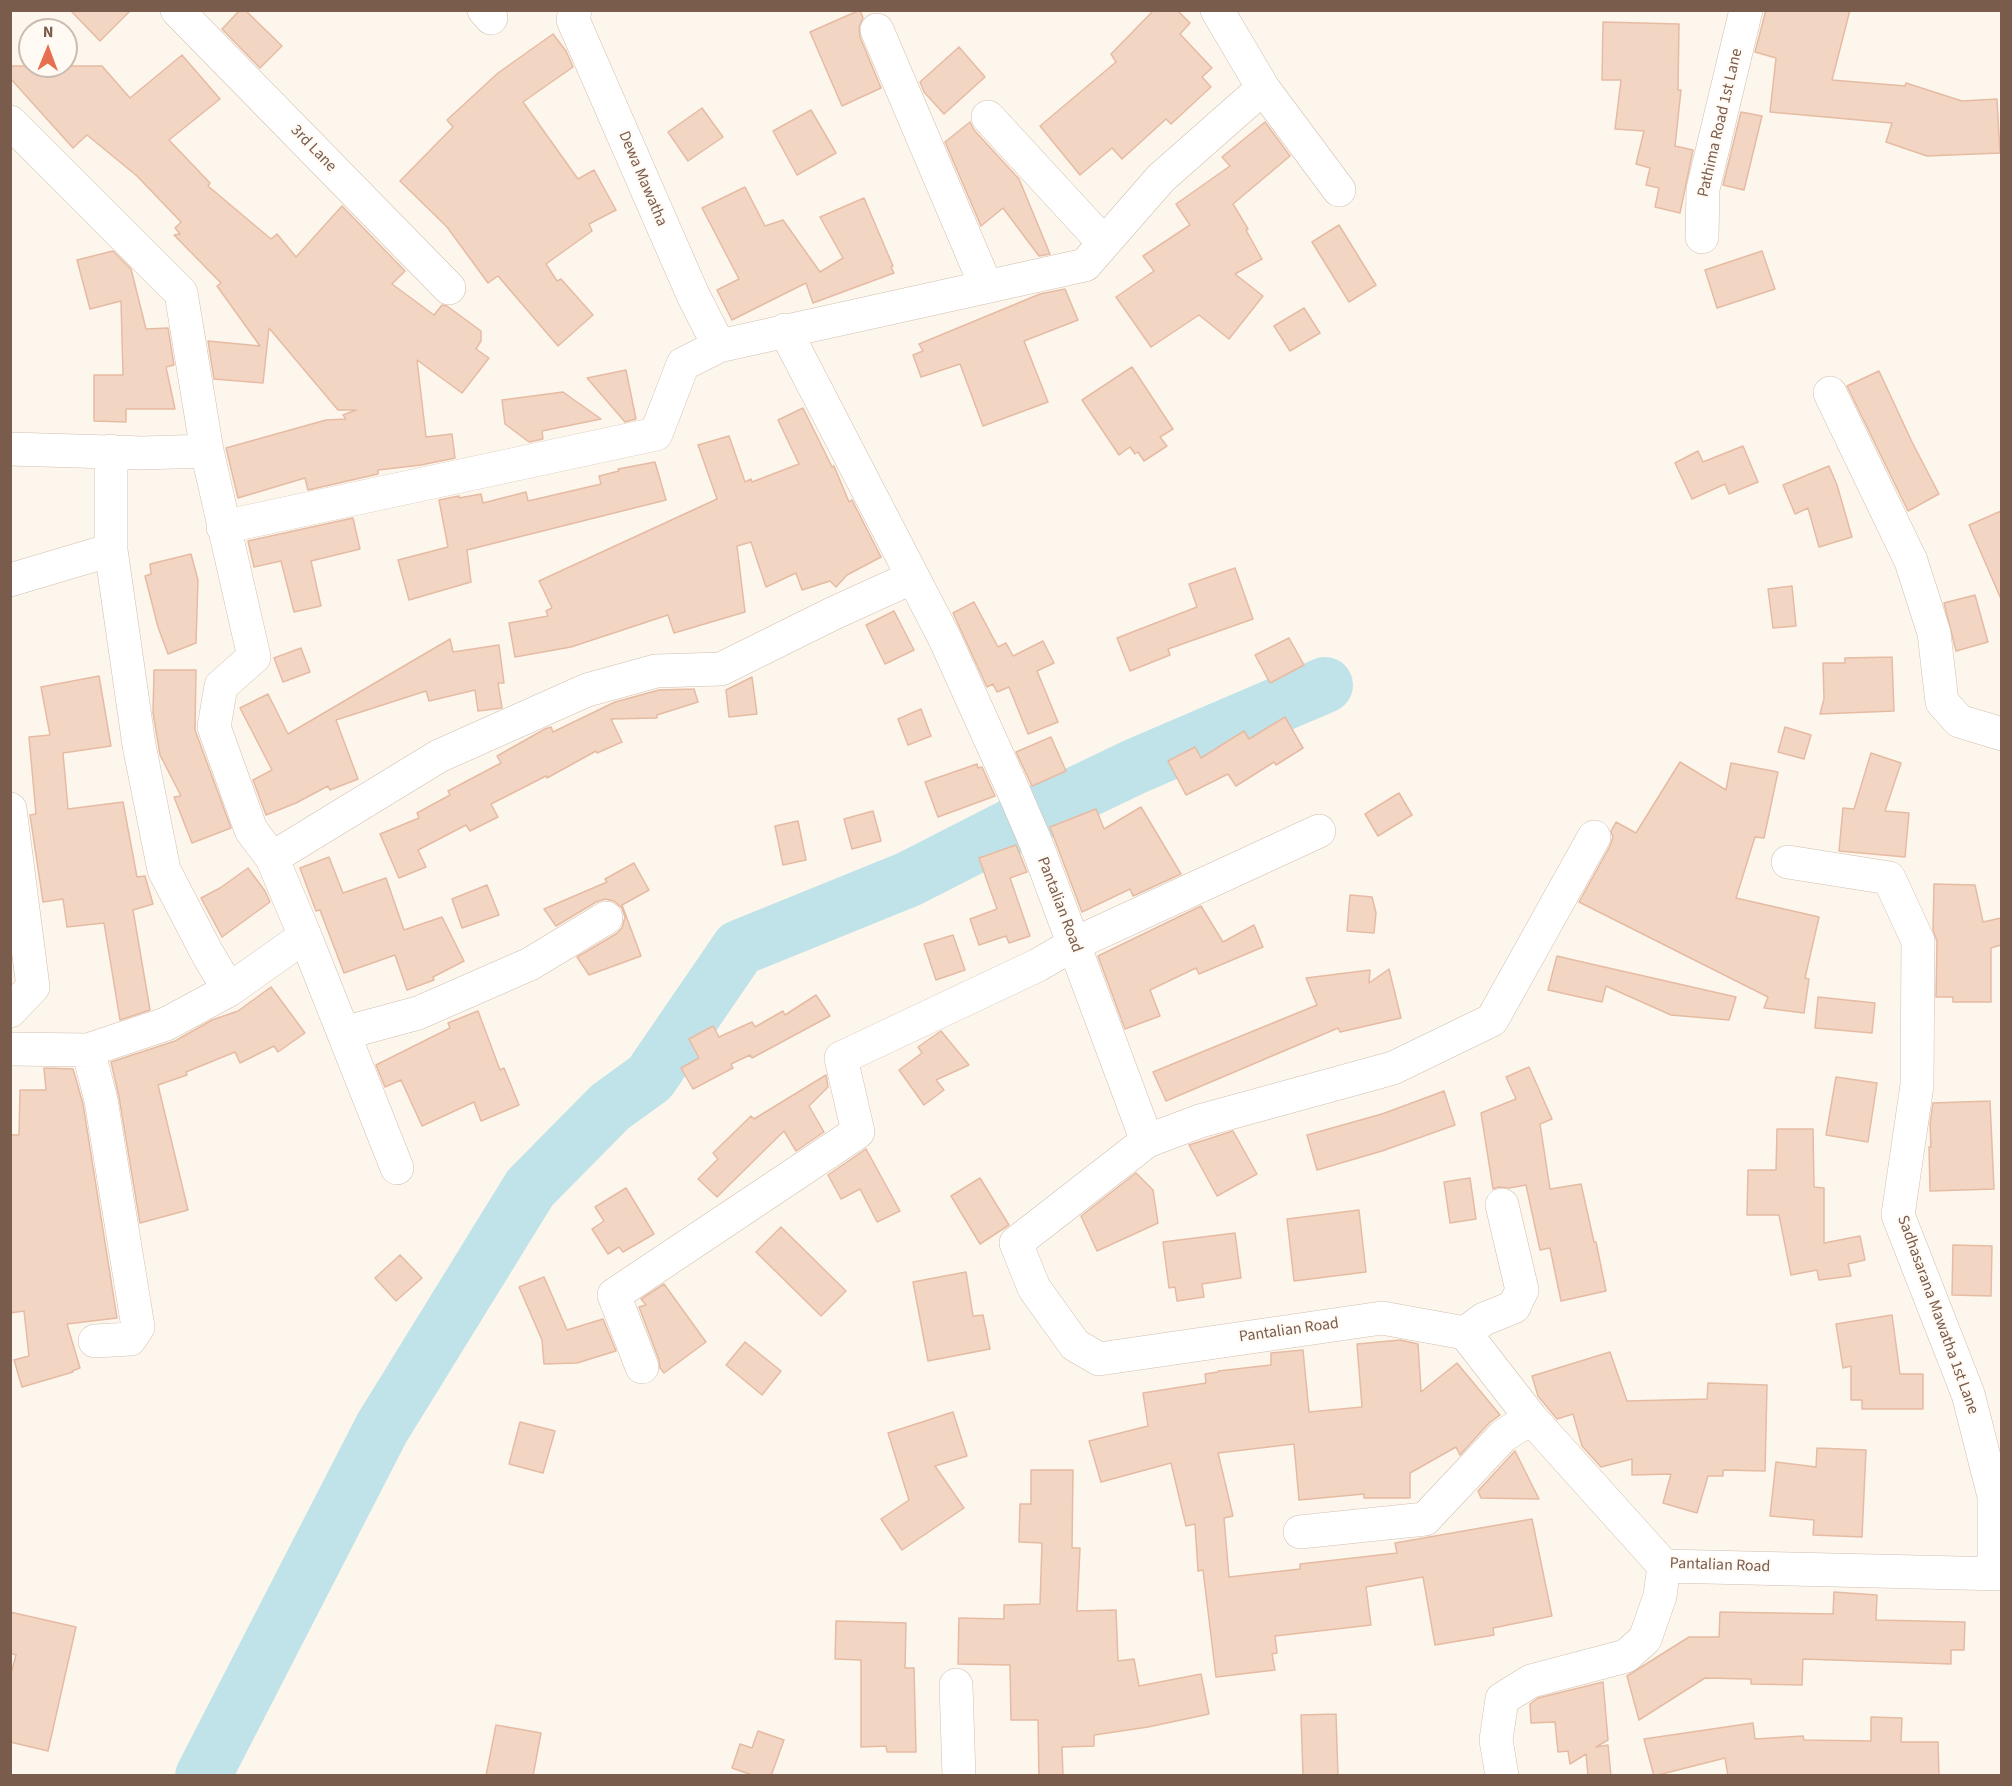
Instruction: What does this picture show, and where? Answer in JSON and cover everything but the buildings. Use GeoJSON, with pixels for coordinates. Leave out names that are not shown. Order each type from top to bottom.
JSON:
{"type":"FeatureCollection","features":[{"type":"Feature","properties":{"kind":"street","name":"3rd Lane"},"geometry":{"type":"LineString","coordinates":[[177,10],[449,288]]}},
{"type":"Feature","properties":{"kind":"street","name":"Dewa Mawatha"},"geometry":{"type":"LineString","coordinates":[[574,10],[573,20],[693,295],[719,346]]}},
{"type":"Feature","properties":{"kind":"street"},"geometry":{"type":"LineString","coordinates":[[1217,10],[1263,88],[1339,190]]}},
{"type":"Feature","properties":{"kind":"street","name":"Pathima Road 1st Lane"},"geometry":{"type":"LineString","coordinates":[[1702,237],[1703,189],[1746,10]]}},
{"type":"Feature","properties":{"kind":"street"},"geometry":{"type":"LineString","coordinates":[[877,30],[986,286]]}},
{"type":"Feature","properties":{"kind":"street"},"geometry":{"type":"LineString","coordinates":[[223,527],[656,434],[683,364],[719,346],[1085,265],[1161,178],[1263,88]]}},
{"type":"Feature","properties":{"kind":"street"},"geometry":{"type":"LineString","coordinates":[[988,117],[1104,243]]}},
{"type":"Feature","properties":{"kind":"street"},"geometry":{"type":"LineString","coordinates":[[10,122],[181,293],[207,451],[254,657],[221,686],[214,727],[251,830],[272,858],[397,1168]]}},
{"type":"Feature","properties":{"kind":"street","name":"Pantalian Road"},"geometry":{"type":"LineString","coordinates":[[785,330],[945,639],[1014,792],[1036,843],[1147,1141],[1016,1243],[1035,1288],[1075,1345],[1099,1359],[1382,1318],[1465,1333],[1531,1418],[1664,1566],[1998,1573]]}},
{"type":"Feature","properties":{"kind":"street"},"geometry":{"type":"LineString","coordinates":[[1830,393],[1911,561],[1934,633],[1942,702],[1959,721],[2001,734]]}},
{"type":"Feature","properties":{"kind":"street"},"geometry":{"type":"LineString","coordinates":[[10,449],[143,453],[207,451]]}},
{"type":"Feature","properties":{"kind":"street"},"geometry":{"type":"LineString","coordinates":[[111,451],[111,550],[139,745],[164,870],[229,990]]}},
{"type":"Feature","properties":{"kind":"street"},"geometry":{"type":"LineString","coordinates":[[10,580],[111,550]]}},
{"type":"Feature","properties":{"kind":"street"},"geometry":{"type":"LineString","coordinates":[[272,858],[439,756],[587,690],[656,670],[721,669],[913,577]]}},
{"type":"Feature","properties":{"kind":"street"},"geometry":{"type":"LineString","coordinates":[[10,809],[33,987],[10,1011]]}},
{"type":"Feature","properties":{"kind":"street"},"geometry":{"type":"LineString","coordinates":[[642,1367],[614,1295],[858,1132],[841,1058],[1038,965],[1074,944],[1318,831]]}},
{"type":"Feature","properties":{"kind":"street"},"geometry":{"type":"LineString","coordinates":[[1147,1141],[1200,1121],[1393,1068],[1492,1020],[1594,837]]}},
{"type":"Feature","properties":{"kind":"street","name":"Sadhasarana Mawatha 1st Lane"},"geometry":{"type":"LineString","coordinates":[[1788,862],[1889,879],[1918,941],[1917,1085],[1898,1215],[1968,1394],[1994,1496],[1998,1573]]}},
{"type":"Feature","properties":{"kind":"street"},"geometry":{"type":"LineString","coordinates":[[344,1033],[418,1013],[520,969],[606,918]]}},
{"type":"Feature","properties":{"kind":"street"},"geometry":{"type":"LineString","coordinates":[[10,1049],[88,1050],[166,1024],[229,990],[305,936]]}},
{"type":"Feature","properties":{"kind":"street"},"geometry":{"type":"LineString","coordinates":[[88,1050],[101,1100],[138,1327],[130,1339],[95,1341]]}},
{"type":"Feature","properties":{"kind":"street"},"geometry":{"type":"LineString","coordinates":[[1465,1333],[1484,1319],[1514,1307],[1522,1290],[1502,1205]]}},
{"type":"Feature","properties":{"kind":"street"},"geometry":{"type":"LineString","coordinates":[[1300,1532],[1425,1520],[1503,1436],[1531,1418]]}},
{"type":"Feature","properties":{"kind":"street"},"geometry":{"type":"LineString","coordinates":[[1502,1776],[1496,1740],[1502,1699],[1531,1681],[1626,1656],[1645,1639],[1660,1596],[1664,1566]]}},
{"type":"Feature","properties":{"kind":"street"},"geometry":{"type":"LineString","coordinates":[[956,1685],[959,1776]]}},
{"type":"Feature","properties":{"kind":"waterway"},"geometry":{"type":"LineString","coordinates":[[203,1776],[382,1428],[530,1188],[610,1107],[650,1078],[739,948],[909,879],[1136,766],[1325,685]]}}]}
